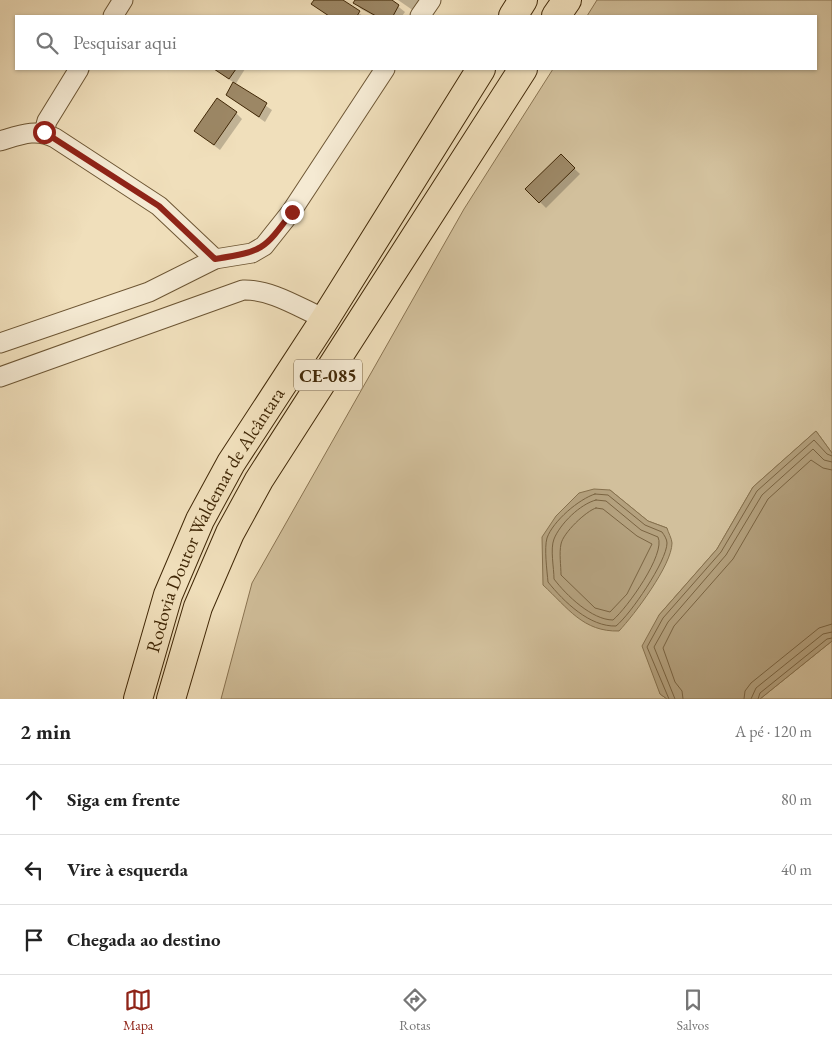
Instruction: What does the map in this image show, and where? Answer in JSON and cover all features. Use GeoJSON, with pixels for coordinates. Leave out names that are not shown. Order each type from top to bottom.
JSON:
{"type":"FeatureCollection","features":[{"type":"Feature","properties":{"kind":"highway"},"geometry":{"type":"LineString","coordinates":[[557,15],[567,0]]}},
{"type":"Feature","properties":{"kind":"highway","name":"Rodovia Doutor Waldemar de Alcântara"},"geometry":{"type":"LineString","coordinates":[[138,699],[168,595],[200,520],[231,463],[325,319],[480,70]]}},
{"type":"Feature","properties":{"kind":"highway","name":"Rodovia Doutor Waldemar de Alcântara"},"geometry":{"type":"LineString","coordinates":[[171,699],[198,607],[230,533],[259,480],[522,70]]}},
{"type":"Feature","properties":{"kind":"street"},"geometry":{"type":"LineString","coordinates":[[113,15],[123,0]]}},
{"type":"Feature","properties":{"kind":"street"},"geometry":{"type":"LineString","coordinates":[[421,15],[431,0]]}},
{"type":"Feature","properties":{"kind":"street"},"geometry":{"type":"LineString","coordinates":[[44,132],[47,121],[79,70]]}},
{"type":"Feature","properties":{"kind":"street"},"geometry":{"type":"LineString","coordinates":[[0,343],[149,292],[215,259],[252,253],[274,237],[384,70]]}},
{"type":"Feature","properties":{"kind":"street"},"geometry":{"type":"LineString","coordinates":[[0,141],[28,133],[44,132],[159,206],[215,259]]}},
{"type":"Feature","properties":{"kind":"street"},"geometry":{"type":"LineString","coordinates":[[0,377],[243,290],[253,289],[325,319]]}},
{"type":"Feature","properties":{"kind":"shaded area"},"geometry":{"type":"Polygon","coordinates":[[[597,0],[832,0],[832,453],[816,431],[753,487],[717,549],[659,615],[660,694],[667,699],[221,699],[252,583],[464,209],[552,70],[817,70],[817,15],[588,15],[597,0]],[[610,490],[556,516],[667,528],[648,521],[610,490]]]}},
{"type":"Feature","properties":{"kind":"shaded area"},"geometry":{"type":"Polygon","coordinates":[[[832,641],[832,699],[760,699],[832,641]]]}},
{"type":"Feature","properties":{"kind":"water"},"geometry":{"type":"Polygon","coordinates":[[[816,431],[832,453],[832,641],[760,699],[667,699],[660,694],[642,646],[659,615],[717,549],[753,487],[816,431]]]}},
{"type":"Feature","properties":{"kind":"water"},"geometry":{"type":"Polygon","coordinates":[[[594,489],[610,490],[648,521],[667,528],[672,541],[666,564],[659,576],[634,614],[619,631],[606,630],[586,623],[569,610],[543,585],[542,537],[556,516],[579,493],[594,489]]]}},
{"type":"Feature","properties":{"kind":"building"},"geometry":{"type":"Polygon","coordinates":[[[314,0],[343,0],[360,11],[358,15],[328,15],[311,4],[314,0]]]}},
{"type":"Feature","properties":{"kind":"building"},"geometry":{"type":"Polygon","coordinates":[[[355,0],[392,0],[399,5],[394,15],[374,15],[353,3],[355,0]]]}},
{"type":"Feature","properties":{"kind":"building"},"geometry":{"type":"Polygon","coordinates":[[[216,70],[235,70],[229,79],[216,70]]]}},
{"type":"Feature","properties":{"kind":"building"},"geometry":{"type":"Polygon","coordinates":[[[233,82],[267,103],[259,117],[226,95],[233,82]]]}},
{"type":"Feature","properties":{"kind":"building"},"geometry":{"type":"Polygon","coordinates":[[[217,98],[237,112],[214,145],[194,131],[217,98]]]}},
{"type":"Feature","properties":{"kind":"building"},"geometry":{"type":"Polygon","coordinates":[[[561,154],[575,168],[539,203],[525,189],[561,154]]]}},
{"type":"Feature","properties":{"kind":"route"},"geometry":{"type":"LineString","coordinates":[[44,132],[159,206],[176,220],[192,240],[215,259],[252,253],[264,246],[274,237],[292,212]]}}]}
